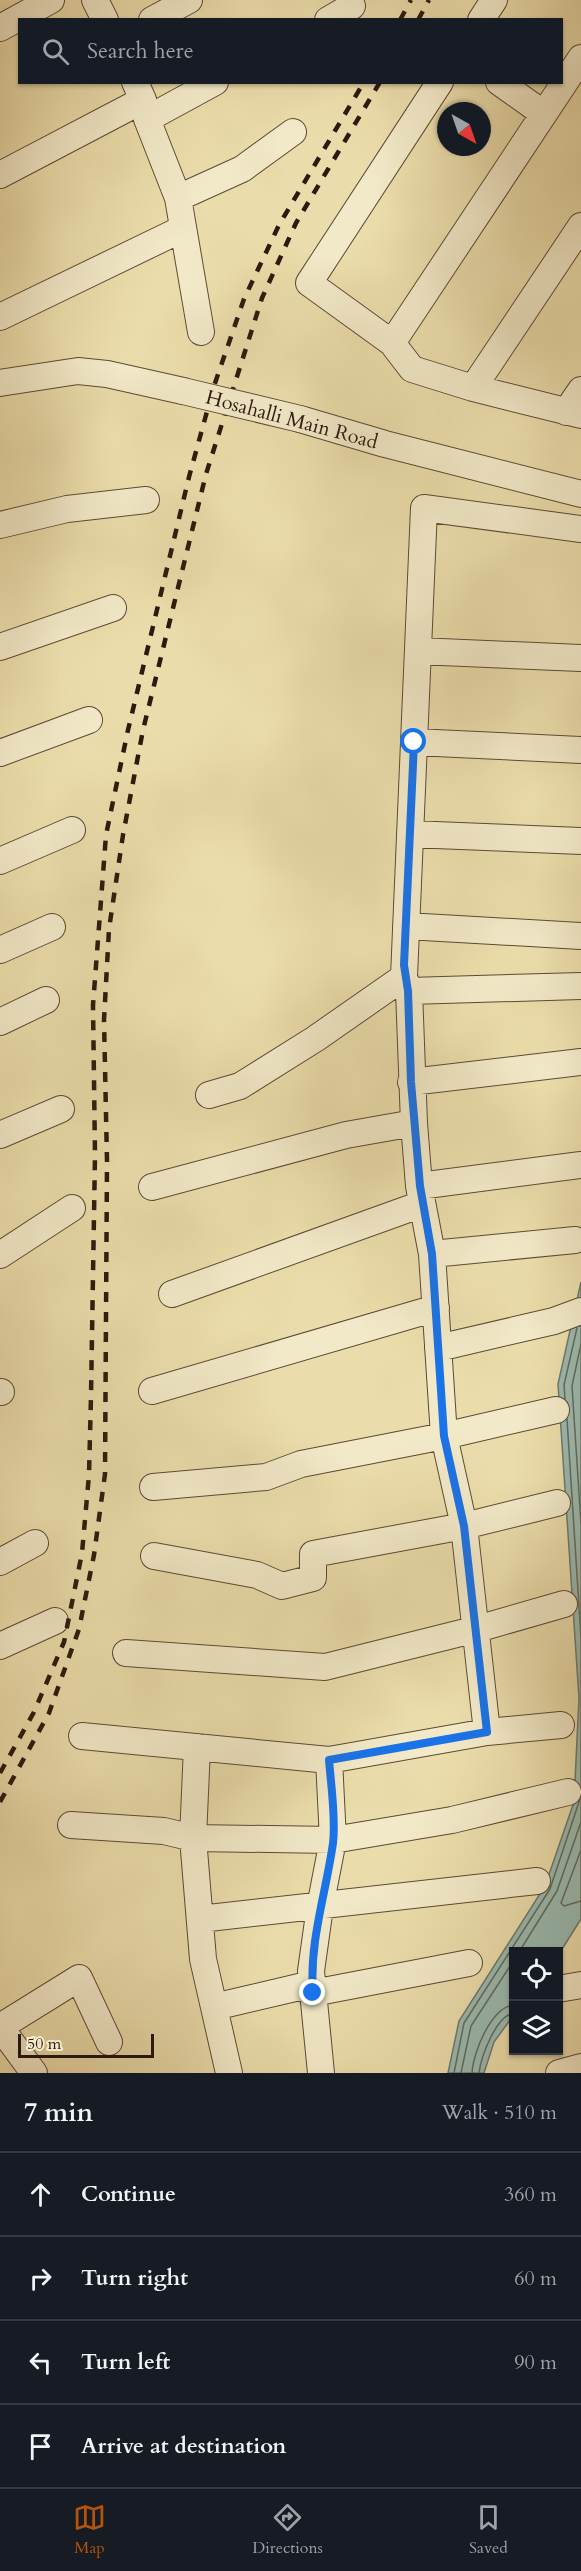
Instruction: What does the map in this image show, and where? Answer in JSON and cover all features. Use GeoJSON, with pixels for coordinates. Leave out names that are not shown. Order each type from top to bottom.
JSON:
{"type":"FeatureCollection","features":[{"type":"Feature","properties":{"kind":"street"},"geometry":{"type":"LineString","coordinates":[[18,18],[51,0]]}},
{"type":"Feature","properties":{"kind":"street"},"geometry":{"type":"LineString","coordinates":[[95,0],[104,18]]}},
{"type":"Feature","properties":{"kind":"street"},"geometry":{"type":"LineString","coordinates":[[156,18],[189,0]]}},
{"type":"Feature","properties":{"kind":"street"},"geometry":{"type":"LineString","coordinates":[[482,18],[494,0]]}},
{"type":"Feature","properties":{"kind":"street"},"geometry":{"type":"LineString","coordinates":[[331,18],[352,6]]}},
{"type":"Feature","properties":{"kind":"street"},"geometry":{"type":"LineString","coordinates":[[0,28],[18,18]]}},
{"type":"Feature","properties":{"kind":"street"},"geometry":{"type":"LineString","coordinates":[[392,343],[581,58]]}},
{"type":"Feature","properties":{"kind":"street"},"geometry":{"type":"LineString","coordinates":[[0,175],[142,100],[207,84]]}},
{"type":"Feature","properties":{"kind":"street"},"geometry":{"type":"LineString","coordinates":[[439,84],[309,283],[392,343],[412,369],[473,388],[574,413],[581,390]]}},
{"type":"Feature","properties":{"kind":"street"},"geometry":{"type":"LineString","coordinates":[[502,84],[544,114]]}},
{"type":"Feature","properties":{"kind":"street"},"geometry":{"type":"LineString","coordinates":[[142,100],[178,198],[201,332]]}},
{"type":"Feature","properties":{"kind":"street"},"geometry":{"type":"LineString","coordinates":[[178,198],[242,169],[293,132]]}},
{"type":"Feature","properties":{"kind":"street"},"geometry":{"type":"LineString","coordinates":[[473,388],[581,226]]}},
{"type":"Feature","properties":{"kind":"street"},"geometry":{"type":"LineString","coordinates":[[0,317],[182,229]]}},
{"type":"Feature","properties":{"kind":"street","name":"Hosahalli Main Road"},"geometry":{"type":"LineString","coordinates":[[0,383],[78,371],[107,374],[300,419],[385,444],[581,494]]}},
{"type":"Feature","properties":{"kind":"street"},"geometry":{"type":"LineString","coordinates":[[0,525],[67,510],[146,500]]}},
{"type":"Feature","properties":{"kind":"street"},"geometry":{"type":"LineString","coordinates":[[487,1732],[464,1526],[444,1436],[432,1254],[421,1195],[411,1082],[406,984],[406,926],[424,508],[581,529]]}},
{"type":"Feature","properties":{"kind":"street"},"geometry":{"type":"LineString","coordinates":[[0,647],[113,608]]}},
{"type":"Feature","properties":{"kind":"street"},"geometry":{"type":"LineString","coordinates":[[418,651],[581,658]]}},
{"type":"Feature","properties":{"kind":"street"},"geometry":{"type":"LineString","coordinates":[[0,753],[90,720]]}},
{"type":"Feature","properties":{"kind":"street"},"geometry":{"type":"LineString","coordinates":[[414,742],[581,750]]}},
{"type":"Feature","properties":{"kind":"street"},"geometry":{"type":"LineString","coordinates":[[0,861],[72,830]]}},
{"type":"Feature","properties":{"kind":"street"},"geometry":{"type":"LineString","coordinates":[[410,834],[581,841]]}},
{"type":"Feature","properties":{"kind":"street"},"geometry":{"type":"LineString","coordinates":[[406,926],[581,936]]}},
{"type":"Feature","properties":{"kind":"street"},"geometry":{"type":"LineString","coordinates":[[0,950],[52,927]]}},
{"type":"Feature","properties":{"kind":"street"},"geometry":{"type":"LineString","coordinates":[[209,1095],[240,1086],[406,984],[581,986]]}},
{"type":"Feature","properties":{"kind":"street"},"geometry":{"type":"LineString","coordinates":[[0,1022],[46,1000]]}},
{"type":"Feature","properties":{"kind":"street"},"geometry":{"type":"LineString","coordinates":[[411,1082],[581,1062]]}},
{"type":"Feature","properties":{"kind":"street"},"geometry":{"type":"LineString","coordinates":[[0,1135],[61,1109]]}},
{"type":"Feature","properties":{"kind":"street"},"geometry":{"type":"LineString","coordinates":[[152,1187],[346,1135],[414,1123]]}},
{"type":"Feature","properties":{"kind":"street"},"geometry":{"type":"LineString","coordinates":[[172,1294],[421,1195],[581,1166]]}},
{"type":"Feature","properties":{"kind":"street"},"geometry":{"type":"LineString","coordinates":[[0,1255],[72,1208]]}},
{"type":"Feature","properties":{"kind":"street"},"geometry":{"type":"LineString","coordinates":[[432,1254],[575,1240]]}},
{"type":"Feature","properties":{"kind":"street"},"geometry":{"type":"LineString","coordinates":[[152,1391],[436,1308]]}},
{"type":"Feature","properties":{"kind":"street"},"geometry":{"type":"LineString","coordinates":[[438,1348],[554,1321],[581,1311]]}},
{"type":"Feature","properties":{"kind":"street"},"geometry":{"type":"LineString","coordinates":[[153,1487],[266,1477],[301,1464],[444,1436],[556,1410]]}},
{"type":"Feature","properties":{"kind":"street"},"geometry":{"type":"LineString","coordinates":[[154,1557],[257,1575],[282,1586],[313,1578],[313,1554],[464,1526],[557,1503]]}},
{"type":"Feature","properties":{"kind":"street"},"geometry":{"type":"LineString","coordinates":[[0,1562],[35,1543]]}},
{"type":"Feature","properties":{"kind":"street"},"geometry":{"type":"LineString","coordinates":[[126,1653],[325,1667],[477,1629],[564,1604]]}},
{"type":"Feature","properties":{"kind":"street"},"geometry":{"type":"LineString","coordinates":[[0,1646],[55,1621]]}},
{"type":"Feature","properties":{"kind":"street"},"geometry":{"type":"LineString","coordinates":[[82,1736],[329,1760],[487,1732],[561,1725]]}},
{"type":"Feature","properties":{"kind":"street"},"geometry":{"type":"LineString","coordinates":[[197,1747],[194,1838],[203,1959],[229,2073]]}},
{"type":"Feature","properties":{"kind":"street"},"geometry":{"type":"LineString","coordinates":[[321,2073],[311,1971],[333,1840],[329,1760]]}},
{"type":"Feature","properties":{"kind":"street"},"geometry":{"type":"LineString","coordinates":[[71,1825],[164,1831],[194,1838],[333,1840],[452,1820],[568,1792]]}},
{"type":"Feature","properties":{"kind":"street"},"geometry":{"type":"LineString","coordinates":[[200,1919],[537,1881]]}},
{"type":"Feature","properties":{"kind":"street"},"geometry":{"type":"LineString","coordinates":[[214,2007],[469,1963]]}},
{"type":"Feature","properties":{"kind":"street"},"geometry":{"type":"LineString","coordinates":[[34,2073],[0,2027],[79,1978],[110,2042]]}},
{"type":"Feature","properties":{"kind":"street"},"geometry":{"type":"LineString","coordinates":[[563,1988],[581,1985]]}},
{"type":"Feature","properties":{"kind":"street"},"geometry":{"type":"LineString","coordinates":[[558,2073],[581,2067]]}},
{"type":"Feature","properties":{"kind":"water"},"geometry":{"type":"Polygon","coordinates":[[[581,1282],[581,1919],[563,1948],[509,1947],[509,2021],[494,2042],[484,2073],[448,2073],[459,2021],[545,1886],[574,1802],[579,1698],[558,1384],[581,1282]]]}},
{"type":"Feature","properties":{"kind":"railway"},"geometry":{"type":"LineString","coordinates":[[401,18],[411,0]]}},
{"type":"Feature","properties":{"kind":"railway"},"geometry":{"type":"LineString","coordinates":[[419,18],[429,0]]}},
{"type":"Feature","properties":{"kind":"railway"},"geometry":{"type":"LineString","coordinates":[[0,1773],[34,1712],[64,1642],[82,1553],[89,1475],[91,1396],[95,1155],[93,1005],[106,835],[128,730],[189,477],[214,386],[244,299],[279,225],[363,84]]}},
{"type":"Feature","properties":{"kind":"railway"},"geometry":{"type":"LineString","coordinates":[[0,1802],[49,1713],[79,1629],[94,1555],[105,1474],[107,1161],[104,1020],[109,929],[123,835],[143,730],[206,474],[262,298],[296,223],[379,84]]}},
{"type":"Feature","properties":{"kind":"route"},"geometry":{"type":"LineString","coordinates":[[313,1993],[311,1971],[333,1840],[329,1760],[487,1732],[464,1526],[444,1436],[432,1254],[422,1204],[414,1123],[408,991],[404,965],[414,742]]}}]}
